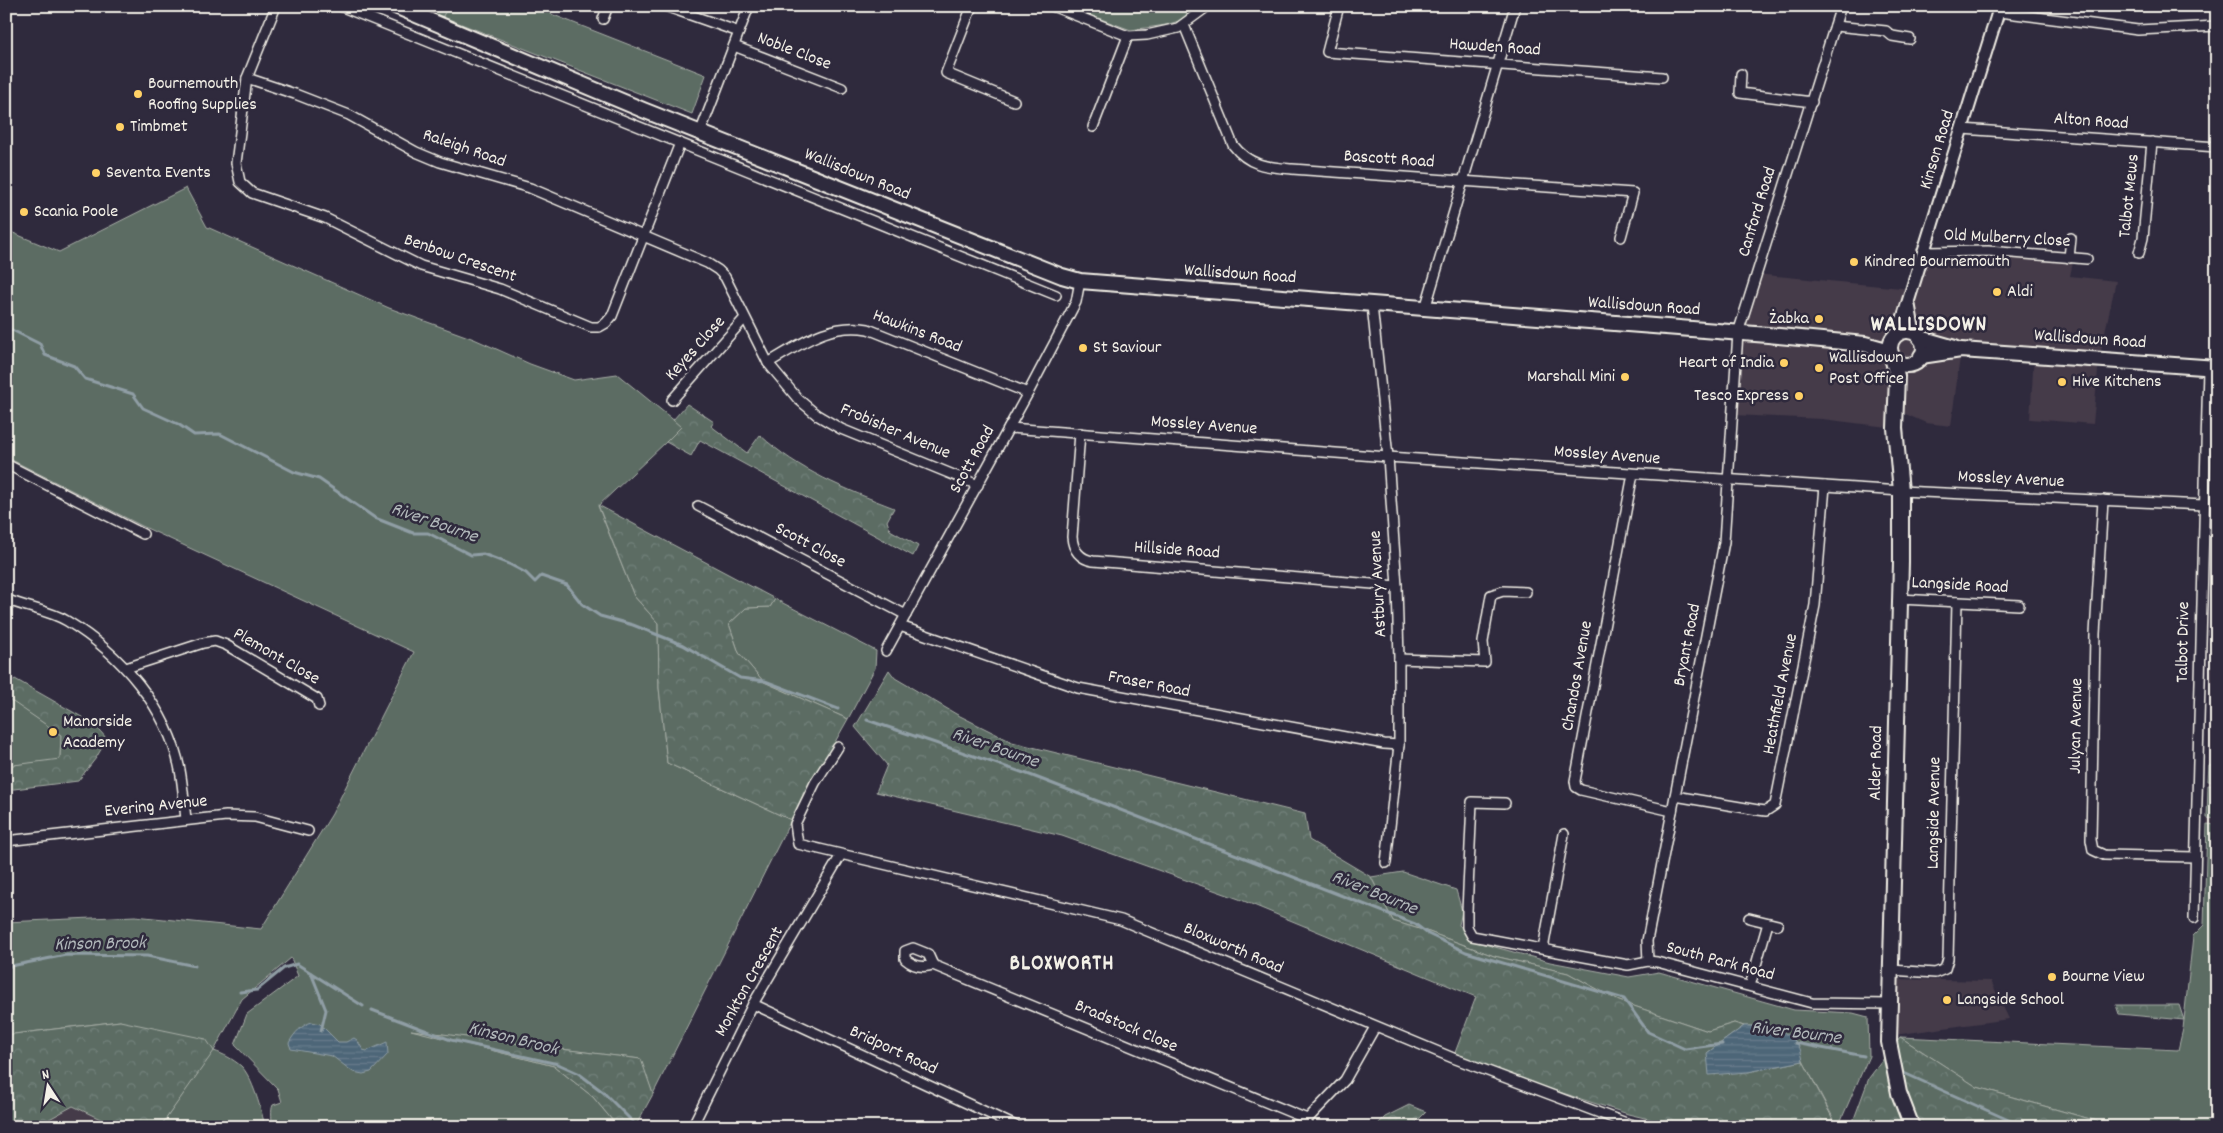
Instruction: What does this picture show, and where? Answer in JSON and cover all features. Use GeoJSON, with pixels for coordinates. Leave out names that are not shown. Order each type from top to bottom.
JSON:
{"type":"FeatureCollection","features":[{"type":"Feature","properties":{"kind":"main road","name":"Wallisdown Road"},"geometry":{"type":"LineString","coordinates":[[395,6],[700,133],[1062,276],[1080,281],[1865,344],[1893,344]]}},
{"type":"Feature","properties":{"kind":"main road"},"geometry":{"type":"LineString","coordinates":[[1903,332],[1917,336],[1923,347],[1920,358],[1911,364],[1901,364],[1893,344],[1903,332]]}},
{"type":"Feature","properties":{"kind":"main road","name":"Wallisdown Road"},"geometry":{"type":"LineString","coordinates":[[1917,336],[1961,350],[2212,368]]}},
{"type":"Feature","properties":{"kind":"main road","name":"Alder Road"},"geometry":{"type":"LineString","coordinates":[[1893,344],[1897,368],[1895,428],[1901,491],[1889,1042],[1899,1093],[1912,1127]]}},
{"type":"Feature","properties":{"kind":"main road","name":"Wallisdown Road"},"geometry":{"type":"LineString","coordinates":[[1920,358],[1961,350]]}},
{"type":"Feature","properties":{"kind":"main road","name":"Alder Road"},"geometry":{"type":"LineString","coordinates":[[1897,397],[1920,358]]}},
{"type":"Feature","properties":{"kind":"street","name":"Benbow Crescent"},"geometry":{"type":"LineString","coordinates":[[276,6],[247,78],[236,163],[236,173],[244,188],[264,198],[324,218],[421,266],[500,289],[582,324],[599,327],[612,316],[680,143]]}},
{"type":"Feature","properties":{"kind":"street","name":"Wallisdown Road"},"geometry":{"type":"LineString","coordinates":[[340,6],[1056,295]]}},
{"type":"Feature","properties":{"kind":"street"},"geometry":{"type":"LineString","coordinates":[[603,19],[608,6]]}},
{"type":"Feature","properties":{"kind":"street"},"geometry":{"type":"LineString","coordinates":[[665,6],[739,32]]}},
{"type":"Feature","properties":{"kind":"street"},"geometry":{"type":"LineString","coordinates":[[700,133],[749,6]]}},
{"type":"Feature","properties":{"kind":"street"},"geometry":{"type":"LineString","coordinates":[[972,6],[946,73],[1014,101]]}},
{"type":"Feature","properties":{"kind":"street"},"geometry":{"type":"LineString","coordinates":[[1052,6],[1128,36],[1153,34],[1184,25],[1208,6]]}},
{"type":"Feature","properties":{"kind":"street","name":"Hawden Road"},"geometry":{"type":"LineString","coordinates":[[1340,6],[1327,52],[1662,77]]}},
{"type":"Feature","properties":{"kind":"street"},"geometry":{"type":"LineString","coordinates":[[1425,309],[1515,6]]}},
{"type":"Feature","properties":{"kind":"street","name":"Canford Road"},"geometry":{"type":"LineString","coordinates":[[1738,333],[1841,6]]}},
{"type":"Feature","properties":{"kind":"street"},"geometry":{"type":"LineString","coordinates":[[2000,9],[2138,30],[2217,26]]}},
{"type":"Feature","properties":{"kind":"street","name":"Kinson Road"},"geometry":{"type":"LineString","coordinates":[[1893,344],[1925,252],[2000,9]]}},
{"type":"Feature","properties":{"kind":"street","name":"Bascott Road"},"geometry":{"type":"LineString","coordinates":[[1184,25],[1233,145],[1242,156],[1251,162],[1263,166],[1292,169],[1634,193],[1621,237]]}},
{"type":"Feature","properties":{"kind":"street"},"geometry":{"type":"LineString","coordinates":[[1835,26],[1886,31],[1892,36],[1910,39]]}},
{"type":"Feature","properties":{"kind":"street"},"geometry":{"type":"LineString","coordinates":[[1093,128],[1128,36]]}},
{"type":"Feature","properties":{"kind":"street","name":"Noble Close"},"geometry":{"type":"LineString","coordinates":[[734,46],[842,88]]}},
{"type":"Feature","properties":{"kind":"street"},"geometry":{"type":"LineString","coordinates":[[1741,74],[1740,93],[1812,102]]}},
{"type":"Feature","properties":{"kind":"street","name":"Raleigh Road"},"geometry":{"type":"LineString","coordinates":[[247,78],[322,104],[440,162],[530,188],[643,238]]}},
{"type":"Feature","properties":{"kind":"street"},"geometry":{"type":"LineString","coordinates":[[636,126],[643,110]]}},
{"type":"Feature","properties":{"kind":"street","name":"Alton Road"},"geometry":{"type":"LineString","coordinates":[[1962,129],[2217,147]]}},
{"type":"Feature","properties":{"kind":"street","name":"Talbot Mews"},"geometry":{"type":"LineString","coordinates":[[2139,254],[2143,238],[2152,142]]}},
{"type":"Feature","properties":{"kind":"street","name":"Frobisher Avenue"},"geometry":{"type":"LineString","coordinates":[[643,238],[718,270],[725,277],[744,319],[768,363],[798,400],[817,415],[841,429],[978,485]]}},
{"type":"Feature","properties":{"kind":"street"},"geometry":{"type":"LineString","coordinates":[[2069,258],[2072,238]]}},
{"type":"Feature","properties":{"kind":"street","name":"Old Mulberry Close"},"geometry":{"type":"LineString","coordinates":[[1925,252],[1988,251],[2087,259]]}},
{"type":"Feature","properties":{"kind":"street","name":"Scott Road"},"geometry":{"type":"LineString","coordinates":[[886,652],[1076,302],[1080,281]]}},
{"type":"Feature","properties":{"kind":"street","name":"Kinson Road"},"geometry":{"type":"LineString","coordinates":[[1908,304],[1917,336]]}},
{"type":"Feature","properties":{"kind":"street","name":"Astbury Avenue"},"geometry":{"type":"LineString","coordinates":[[1372,305],[1388,457],[1397,586],[1399,659],[1399,745],[1386,863]]}},
{"type":"Feature","properties":{"kind":"street","name":"Keyes Close"},"geometry":{"type":"LineString","coordinates":[[672,400],[744,319]]}},
{"type":"Feature","properties":{"kind":"street","name":"Hawkins Road"},"geometry":{"type":"LineString","coordinates":[[768,363],[824,332],[835,328],[857,327],[868,329],[1028,393]]}},
{"type":"Feature","properties":{"kind":"street","name":"Bryant Road"},"geometry":{"type":"LineString","coordinates":[[1648,960],[1647,941],[1721,559],[1729,480],[1738,333]]}},
{"type":"Feature","properties":{"kind":"street","name":"Talbot Drive"},"geometry":{"type":"LineString","coordinates":[[2194,918],[2204,505],[2212,368]]}},
{"type":"Feature","properties":{"kind":"street","name":"Mossley Avenue"},"geometry":{"type":"LineString","coordinates":[[1009,428],[1633,474],[1901,491],[2204,505]]}},
{"type":"Feature","properties":{"kind":"street","name":"Hillside Road"},"geometry":{"type":"LineString","coordinates":[[1080,433],[1072,537],[1076,550],[1084,558],[1093,561],[1397,586]]}},
{"type":"Feature","properties":{"kind":"street"},"geometry":{"type":"LineString","coordinates":[[6,464],[143,534]]}},
{"type":"Feature","properties":{"kind":"street","name":"Chandos Avenue"},"geometry":{"type":"LineString","coordinates":[[1633,474],[1575,781],[1576,787],[1581,790],[1672,811]]}},
{"type":"Feature","properties":{"kind":"street","name":"Heathfield Avenue"},"geometry":{"type":"LineString","coordinates":[[1675,796],[1766,811],[1775,805],[1815,604],[1825,486]]}},
{"type":"Feature","properties":{"kind":"street","name":"Julyan Avenue"},"geometry":{"type":"LineString","coordinates":[[2103,500],[2095,634],[2091,840],[2093,850],[2104,855],[2195,857]]}},
{"type":"Feature","properties":{"kind":"street","name":"Scott Close"},"geometry":{"type":"LineString","coordinates":[[698,506],[906,615]]}},
{"type":"Feature","properties":{"kind":"street"},"geometry":{"type":"LineString","coordinates":[[1399,659],[1485,662],[1483,642],[1491,595],[1494,592],[1526,592]]}},
{"type":"Feature","properties":{"kind":"street"},"geometry":{"type":"LineString","coordinates":[[6,599],[66,620],[126,668],[150,699],[172,743],[179,769],[186,819]]}},
{"type":"Feature","properties":{"kind":"street","name":"Langside Road"},"geometry":{"type":"LineString","coordinates":[[1899,599],[2019,605]]}},
{"type":"Feature","properties":{"kind":"street","name":"Langside Avenue"},"geometry":{"type":"LineString","coordinates":[[1891,970],[1935,973],[1944,969],[1948,959],[1957,602]]}},
{"type":"Feature","properties":{"kind":"street","name":"Fraser Road"},"geometry":{"type":"LineString","coordinates":[[900,626],[1078,688],[1281,727],[1399,745]]}},
{"type":"Feature","properties":{"kind":"street","name":"Plemont Close"},"geometry":{"type":"LineString","coordinates":[[126,668],[203,643],[215,641],[247,656],[317,699],[319,706]]}},
{"type":"Feature","properties":{"kind":"street","name":"Bloxworth Road"},"geometry":{"type":"LineString","coordinates":[[838,747],[815,783],[795,824],[798,844],[841,856],[1121,920],[1375,1027],[1628,1125],[1643,1127]]}},
{"type":"Feature","properties":{"kind":"street","name":"South Park Road"},"geometry":{"type":"LineString","coordinates":[[1505,803],[1472,802],[1467,927],[1472,936],[1628,965],[1648,960],[1812,1003],[1890,1004]]}},
{"type":"Feature","properties":{"kind":"street","name":"Evering Avenue"},"geometry":{"type":"LineString","coordinates":[[6,841],[186,819],[255,817],[308,831]]}},
{"type":"Feature","properties":{"kind":"street"},"geometry":{"type":"LineString","coordinates":[[1543,949],[1564,834]]}},
{"type":"Feature","properties":{"kind":"street","name":"Monkton Crescent"},"geometry":{"type":"LineString","coordinates":[[692,1127],[753,1004],[841,856]]}},
{"type":"Feature","properties":{"kind":"street"},"geometry":{"type":"LineString","coordinates":[[1749,918],[1778,925]]}},
{"type":"Feature","properties":{"kind":"street"},"geometry":{"type":"LineString","coordinates":[[1750,986],[1768,923]]}},
{"type":"Feature","properties":{"kind":"street","name":"Bradstock Close"},"geometry":{"type":"LineString","coordinates":[[933,965],[1307,1119]]}},
{"type":"Feature","properties":{"kind":"street","name":"Bridport Road"},"geometry":{"type":"LineString","coordinates":[[753,1004],[1018,1127]]}},
{"type":"Feature","properties":{"kind":"street"},"geometry":{"type":"LineString","coordinates":[[1300,1127],[1345,1080],[1375,1027]]}},
{"type":"Feature","properties":{"kind":"shaded area"},"geometry":{"type":"Polygon","coordinates":[[[1925,252],[2074,258],[2070,276],[2116,281],[2099,360],[2093,424],[2030,419],[2034,355],[1961,350],[1951,426],[1926,423],[1896,410],[1895,428],[1822,419],[1733,415],[1737,339],[1756,274],[1912,289],[1925,252]]]}},
{"type":"Feature","properties":{"kind":"shaded area"},"geometry":{"type":"Polygon","coordinates":[[[2212,647],[2217,647],[2217,926],[2204,925],[2212,647]]]}},
{"type":"Feature","properties":{"kind":"shaded area","name":"Langside School"},"geometry":{"type":"Polygon","coordinates":[[[1893,979],[1991,981],[2009,1019],[1894,1035],[1893,979]]]}},
{"type":"Feature","properties":{"kind":"shaded area"},"geometry":{"type":"Polygon","coordinates":[[[74,1104],[119,1127],[30,1127],[74,1104]]]}},
{"type":"Feature","properties":{"kind":"green space"},"geometry":{"type":"Polygon","coordinates":[[[415,6],[553,6],[551,14],[706,75],[692,114],[415,6]]]}},
{"type":"Feature","properties":{"kind":"green space"},"geometry":{"type":"Polygon","coordinates":[[[416,6],[448,6],[442,18],[416,6]]]}},
{"type":"Feature","properties":{"kind":"green space"},"geometry":{"type":"Polygon","coordinates":[[[1065,6],[1203,6],[1182,20],[1166,25],[1131,30],[1065,6]]]}},
{"type":"Feature","properties":{"kind":"green space"},"geometry":{"type":"Polygon","coordinates":[[[186,188],[207,227],[389,308],[474,339],[530,364],[574,380],[617,374],[682,427],[598,506],[634,596],[658,623],[659,688],[667,763],[791,820],[653,1094],[640,1059],[417,1031],[554,1066],[593,1097],[618,1127],[289,1127],[288,1124],[287,1127],[271,1127],[273,1105],[282,1102],[278,1089],[235,1045],[247,1014],[298,976],[291,958],[242,999],[214,1051],[231,1059],[245,1071],[256,1095],[265,1127],[160,1127],[213,1051],[120,1021],[6,1035],[6,922],[135,916],[261,929],[332,814],[414,652],[142,526],[6,457],[6,230],[59,252],[186,188]]]}},
{"type":"Feature","properties":{"kind":"green space"},"geometry":{"type":"Polygon","coordinates":[[[687,404],[714,422],[711,426],[747,453],[760,435],[790,459],[823,478],[894,508],[887,521],[890,530],[918,546],[913,556],[700,440],[691,456],[666,442],[681,427],[673,420],[687,404]]]}},
{"type":"Feature","properties":{"kind":"green space"},"geometry":{"type":"Polygon","coordinates":[[[2217,436],[2217,626],[2214,625],[2217,436]]]}},
{"type":"Feature","properties":{"kind":"green space"},"geometry":{"type":"Polygon","coordinates":[[[598,505],[775,599],[770,607],[746,608],[729,624],[739,653],[764,682],[848,719],[791,820],[667,763],[659,688],[658,623],[634,596],[598,505]]]}},
{"type":"Feature","properties":{"kind":"green space"},"geometry":{"type":"Polygon","coordinates":[[[775,599],[876,651],[875,668],[848,719],[764,682],[739,653],[729,624],[746,608],[770,607],[775,599]]]}},
{"type":"Feature","properties":{"kind":"green space"},"geometry":{"type":"Polygon","coordinates":[[[889,670],[895,678],[956,714],[1012,742],[1305,814],[1309,840],[1371,877],[1393,921],[1494,956],[1568,973],[1619,1001],[1708,1031],[1734,1023],[1744,1026],[1707,1053],[1748,1072],[1803,1061],[1837,1127],[1682,1127],[1628,1114],[1453,1058],[1476,997],[1239,899],[1062,836],[876,792],[887,765],[855,727],[889,670]]]}},
{"type":"Feature","properties":{"kind":"green space"},"geometry":{"type":"Polygon","coordinates":[[[6,675],[13,680],[8,684],[8,698],[61,735],[60,760],[6,766],[6,675]]]}},
{"type":"Feature","properties":{"kind":"green space","name":"Manorside Academy"},"geometry":{"type":"Polygon","coordinates":[[[15,679],[94,724],[107,739],[96,758],[78,781],[6,790],[6,766],[60,759],[61,735],[7,698],[8,684],[15,679]]]}},
{"type":"Feature","properties":{"kind":"green space"},"geometry":{"type":"Polygon","coordinates":[[[2209,765],[2217,766],[2217,782],[2208,781],[2209,765]]]}},
{"type":"Feature","properties":{"kind":"green space"},"geometry":{"type":"Polygon","coordinates":[[[2208,785],[2217,786],[2217,819],[2207,818],[2208,785]]]}},
{"type":"Feature","properties":{"kind":"green space"},"geometry":{"type":"Polygon","coordinates":[[[2207,824],[2217,825],[2217,1127],[2103,1127],[2097,1121],[1977,1087],[1900,1037],[2178,1050],[2183,1029],[2193,936],[2204,925],[2207,824]]]}},
{"type":"Feature","properties":{"kind":"green space"},"geometry":{"type":"Polygon","coordinates":[[[1403,872],[1456,890],[1462,911],[1459,925],[1473,941],[1550,962],[1629,977],[1659,972],[1794,1010],[1853,1013],[1868,1017],[1869,1056],[1838,1127],[1803,1061],[1798,1045],[1766,1026],[1744,1026],[1734,1023],[1708,1031],[1619,1001],[1568,973],[1494,956],[1393,921],[1371,877],[1403,872]]]}},
{"type":"Feature","properties":{"kind":"green space"},"geometry":{"type":"Polygon","coordinates":[[[2116,1005],[2179,1005],[2184,1020],[2119,1014],[2116,1005]]]}},
{"type":"Feature","properties":{"kind":"green space"},"geometry":{"type":"Polygon","coordinates":[[[120,1021],[206,1039],[214,1051],[160,1127],[117,1127],[73,1106],[35,1127],[6,1127],[6,1035],[120,1021]]]}},
{"type":"Feature","properties":{"kind":"green space"},"geometry":{"type":"Polygon","coordinates":[[[411,1030],[641,1059],[653,1094],[635,1127],[618,1127],[593,1097],[554,1066],[411,1030]]]}},
{"type":"Feature","properties":{"kind":"green space"},"geometry":{"type":"Polygon","coordinates":[[[1900,1037],[1977,1087],[2097,1121],[2103,1127],[1851,1127],[1869,1078],[1900,1037]]]}},
{"type":"Feature","properties":{"kind":"green space"},"geometry":{"type":"Polygon","coordinates":[[[1409,1105],[1426,1112],[1411,1127],[1375,1127],[1385,1117],[1409,1105]]]}},
{"type":"Feature","properties":{"kind":"water"},"geometry":{"type":"Polygon","coordinates":[[[312,1022],[320,1024],[338,1042],[346,1042],[354,1038],[363,1050],[367,1051],[387,1042],[388,1054],[371,1072],[363,1074],[353,1072],[332,1056],[291,1049],[289,1043],[293,1036],[302,1027],[312,1022]]]}},
{"type":"Feature","properties":{"kind":"water"},"geometry":{"type":"Polygon","coordinates":[[[1744,1026],[1766,1027],[1787,1034],[1799,1047],[1803,1061],[1748,1072],[1709,1075],[1707,1053],[1744,1026]]]}},
{"type":"Feature","properties":{"kind":"waterway","name":"River Bourne"},"geometry":{"type":"LineString","coordinates":[[6,327],[40,344],[45,355],[74,366],[85,379],[133,394],[143,408],[178,424],[194,435],[220,434],[294,472],[319,479],[375,518],[413,533],[428,533],[471,555],[483,554],[509,564],[526,573],[535,582],[541,576],[567,585],[582,604],[600,616],[633,625],[683,645],[740,678],[765,681],[838,709]]}},
{"type":"Feature","properties":{"kind":"waterway","name":"River Bourne"},"geometry":{"type":"LineString","coordinates":[[867,720],[1030,775],[1415,924],[1428,934],[1466,952],[1624,999],[1648,1032],[1685,1049],[1722,1044]]}},
{"type":"Feature","properties":{"kind":"waterway","name":"Kinson Brook"},"geometry":{"type":"LineString","coordinates":[[6,967],[66,955],[147,956],[195,966]]}},
{"type":"Feature","properties":{"kind":"waterway"},"geometry":{"type":"LineString","coordinates":[[240,992],[257,990],[284,968],[297,964],[363,1006]]}},
{"type":"Feature","properties":{"kind":"waterway","name":"Kinson Brook"},"geometry":{"type":"LineString","coordinates":[[311,973],[326,1010],[321,1031]]}},
{"type":"Feature","properties":{"kind":"waterway","name":"Kinson Brook"},"geometry":{"type":"LineString","coordinates":[[372,1010],[451,1040],[558,1064],[578,1073],[603,1092],[633,1122]]}},
{"type":"Feature","properties":{"kind":"waterway","name":"River Bourne"},"geometry":{"type":"LineString","coordinates":[[1795,1043],[1864,1056]]}},
{"type":"Feature","properties":{"kind":"waterway","name":"River Bourne"},"geometry":{"type":"LineString","coordinates":[[1904,1073],[2024,1127]]}},
{"type":"Feature","properties":{"kind":"place","name":"Bournemouth Roofing Supplies"},"geometry":{"type":"Point","coordinates":[138,94]}},
{"type":"Feature","properties":{"kind":"place","name":"Timbmet"},"geometry":{"type":"Point","coordinates":[120,127]}},
{"type":"Feature","properties":{"kind":"place","name":"Seventa Events"},"geometry":{"type":"Point","coordinates":[96,173]}},
{"type":"Feature","properties":{"kind":"place","name":"Scania Poole"},"geometry":{"type":"Point","coordinates":[24,212]}},
{"type":"Feature","properties":{"kind":"place","name":"Kindred Bournemouth"},"geometry":{"type":"Point","coordinates":[1854,262]}},
{"type":"Feature","properties":{"kind":"place","name":"Aldi"},"geometry":{"type":"Point","coordinates":[1997,292]}},
{"type":"Feature","properties":{"kind":"place","name":"Żabka"},"geometry":{"type":"Point","coordinates":[1819,319]}},
{"type":"Feature","properties":{"kind":"place","name":"St Saviour"},"geometry":{"type":"Point","coordinates":[1083,348]}},
{"type":"Feature","properties":{"kind":"place","name":"Heart of India"},"geometry":{"type":"Point","coordinates":[1784,363]}},
{"type":"Feature","properties":{"kind":"place","name":"Wallisdown Post Office"},"geometry":{"type":"Point","coordinates":[1819,368]}},
{"type":"Feature","properties":{"kind":"place","name":"Marshall Mini"},"geometry":{"type":"Point","coordinates":[1625,377]}},
{"type":"Feature","properties":{"kind":"place","name":"Hive Kitchens"},"geometry":{"type":"Point","coordinates":[2062,382]}},
{"type":"Feature","properties":{"kind":"place","name":"Tesco Express"},"geometry":{"type":"Point","coordinates":[1799,396]}},
{"type":"Feature","properties":{"kind":"place","name":"Manorside Academy"},"geometry":{"type":"Point","coordinates":[53,732]}},
{"type":"Feature","properties":{"kind":"place","name":"Bourne View"},"geometry":{"type":"Point","coordinates":[2052,977]}},
{"type":"Feature","properties":{"kind":"place","name":"Langside School"},"geometry":{"type":"Point","coordinates":[1947,1000]}},
{"type":"Feature","properties":{"kind":"district","name":"WALLISDOWN"},"geometry":{"type":"Point","coordinates":[1929,325]}},
{"type":"Feature","properties":{"kind":"district","name":"BLOXWORTH"},"geometry":{"type":"Point","coordinates":[1062,964]}}]}
